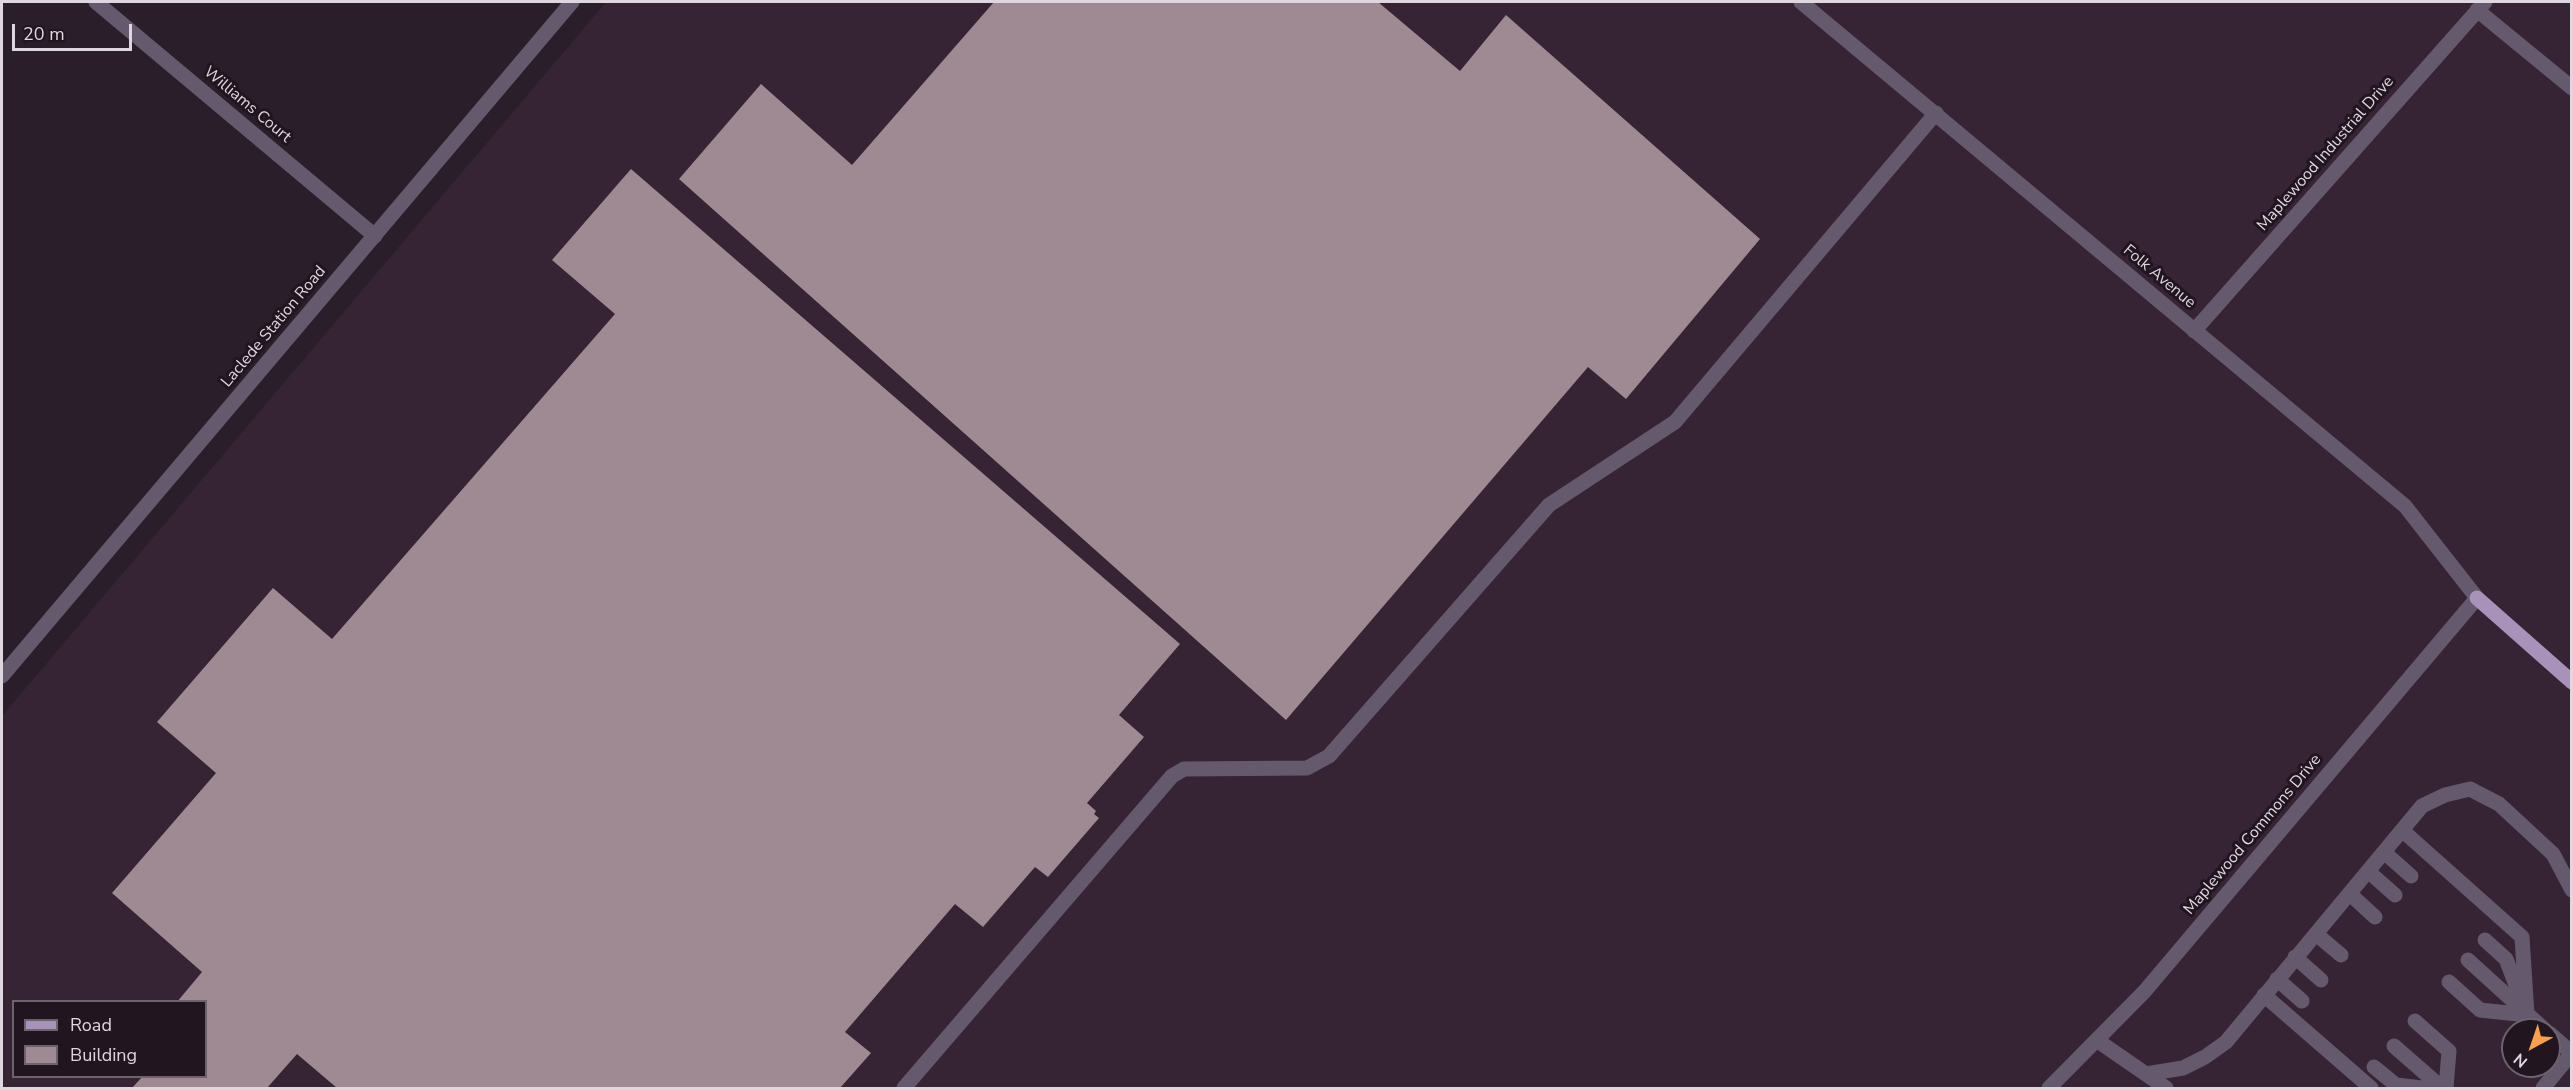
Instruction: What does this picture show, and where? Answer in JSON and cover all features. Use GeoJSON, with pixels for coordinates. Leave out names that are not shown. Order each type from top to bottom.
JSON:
{"type":"FeatureCollection","features":[{"type":"Feature","properties":{"kind":"main road"},"geometry":{"type":"LineString","coordinates":[[2476,598],[2571,682]]}},
{"type":"Feature","properties":{"kind":"street","name":"Williams Court"},"geometry":{"type":"LineString","coordinates":[[96,2],[375,236]]}},
{"type":"Feature","properties":{"kind":"street","name":"Laclede Station Road"},"geometry":{"type":"LineString","coordinates":[[2,676],[572,2]]}},
{"type":"Feature","properties":{"kind":"street","name":"Folk Avenue"},"geometry":{"type":"LineString","coordinates":[[1800,2],[1936,113],[2404,506],[2476,598]]}},
{"type":"Feature","properties":{"kind":"street"},"geometry":{"type":"LineString","coordinates":[[2481,6],[2571,88]]}},
{"type":"Feature","properties":{"kind":"street","name":"Maplewood Industrial Drive"},"geometry":{"type":"LineString","coordinates":[[2194,331],[2481,6]]}},
{"type":"Feature","properties":{"kind":"street"},"geometry":{"type":"LineString","coordinates":[[904,1089],[1172,776],[1184,769],[1307,768],[1329,756],[1549,505],[1675,422],[1936,113]]}},
{"type":"Feature","properties":{"kind":"street","name":"Maplewood Commons Drive"},"geometry":{"type":"LineString","coordinates":[[2049,1089],[2144,992],[2476,598]]}},
{"type":"Feature","properties":{"kind":"street"},"geometry":{"type":"LineString","coordinates":[[2146,1074],[2183,1068],[2205,1057],[2226,1042],[2422,806],[2445,795],[2470,789],[2499,804],[2553,854],[2571,890]]}},
{"type":"Feature","properties":{"kind":"street"},"geometry":{"type":"LineString","coordinates":[[2403,831],[2522,936],[2527,1015]]}},
{"type":"Feature","properties":{"kind":"street"},"geometry":{"type":"LineString","coordinates":[[2385,853],[2411,876]]}},
{"type":"Feature","properties":{"kind":"street"},"geometry":{"type":"LineString","coordinates":[[2369,872],[2396,895]]}},
{"type":"Feature","properties":{"kind":"street"},"geometry":{"type":"LineString","coordinates":[[2350,894],[2375,916]]}},
{"type":"Feature","properties":{"kind":"street"},"geometry":{"type":"LineString","coordinates":[[2316,934],[2341,955]]}},
{"type":"Feature","properties":{"kind":"street"},"geometry":{"type":"LineString","coordinates":[[2486,940],[2506,959],[2527,1015]]}},
{"type":"Feature","properties":{"kind":"street"},"geometry":{"type":"LineString","coordinates":[[2295,957],[2320,980]]}},
{"type":"Feature","properties":{"kind":"street"},"geometry":{"type":"LineString","coordinates":[[2468,960],[2531,1018]]}},
{"type":"Feature","properties":{"kind":"street"},"geometry":{"type":"LineString","coordinates":[[2277,979],[2302,1001]]}},
{"type":"Feature","properties":{"kind":"street"},"geometry":{"type":"LineString","coordinates":[[2450,982],[2480,1010],[2527,1015]]}},
{"type":"Feature","properties":{"kind":"street"},"geometry":{"type":"LineString","coordinates":[[2264,994],[2371,1089]]}},
{"type":"Feature","properties":{"kind":"street"},"geometry":{"type":"LineString","coordinates":[[2415,1021],[2449,1051],[2444,1089]]}},
{"type":"Feature","properties":{"kind":"street"},"geometry":{"type":"LineString","coordinates":[[2098,1041],[2166,1089]]}},
{"type":"Feature","properties":{"kind":"street"},"geometry":{"type":"LineString","coordinates":[[2394,1046],[2444,1089]]}},
{"type":"Feature","properties":{"kind":"street"},"geometry":{"type":"LineString","coordinates":[[2543,1089],[2571,1053]]}},
{"type":"Feature","properties":{"kind":"street"},"geometry":{"type":"LineString","coordinates":[[2374,1067],[2396,1085],[2422,1089]]}},
{"type":"Feature","properties":{"kind":"shaded area"},"geometry":{"type":"Polygon","coordinates":[[[606,2],[2571,2],[2571,1088],[2,1088],[2,716],[606,2]]]}},
{"type":"Feature","properties":{"kind":"building"},"geometry":{"type":"Polygon","coordinates":[[[994,2],[1378,2],[1460,71],[1506,15],[1760,239],[1626,399],[1588,367],[1286,720],[679,179],[761,84],[852,165],[994,2]]]}},
{"type":"Feature","properties":{"kind":"building"},"geometry":{"type":"Polygon","coordinates":[[[631,169],[1180,644],[1119,715],[1144,737],[1087,803],[1096,811],[1094,814],[1099,818],[1048,877],[1035,867],[983,927],[955,904],[845,1032],[871,1053],[840,1088],[337,1088],[297,1054],[267,1088],[132,1088],[141,1078],[207,1078],[207,1000],[179,1000],[202,972],[112,893],[216,773],[157,722],[273,588],[332,639],[615,314],[552,260],[631,169]]]}}]}
